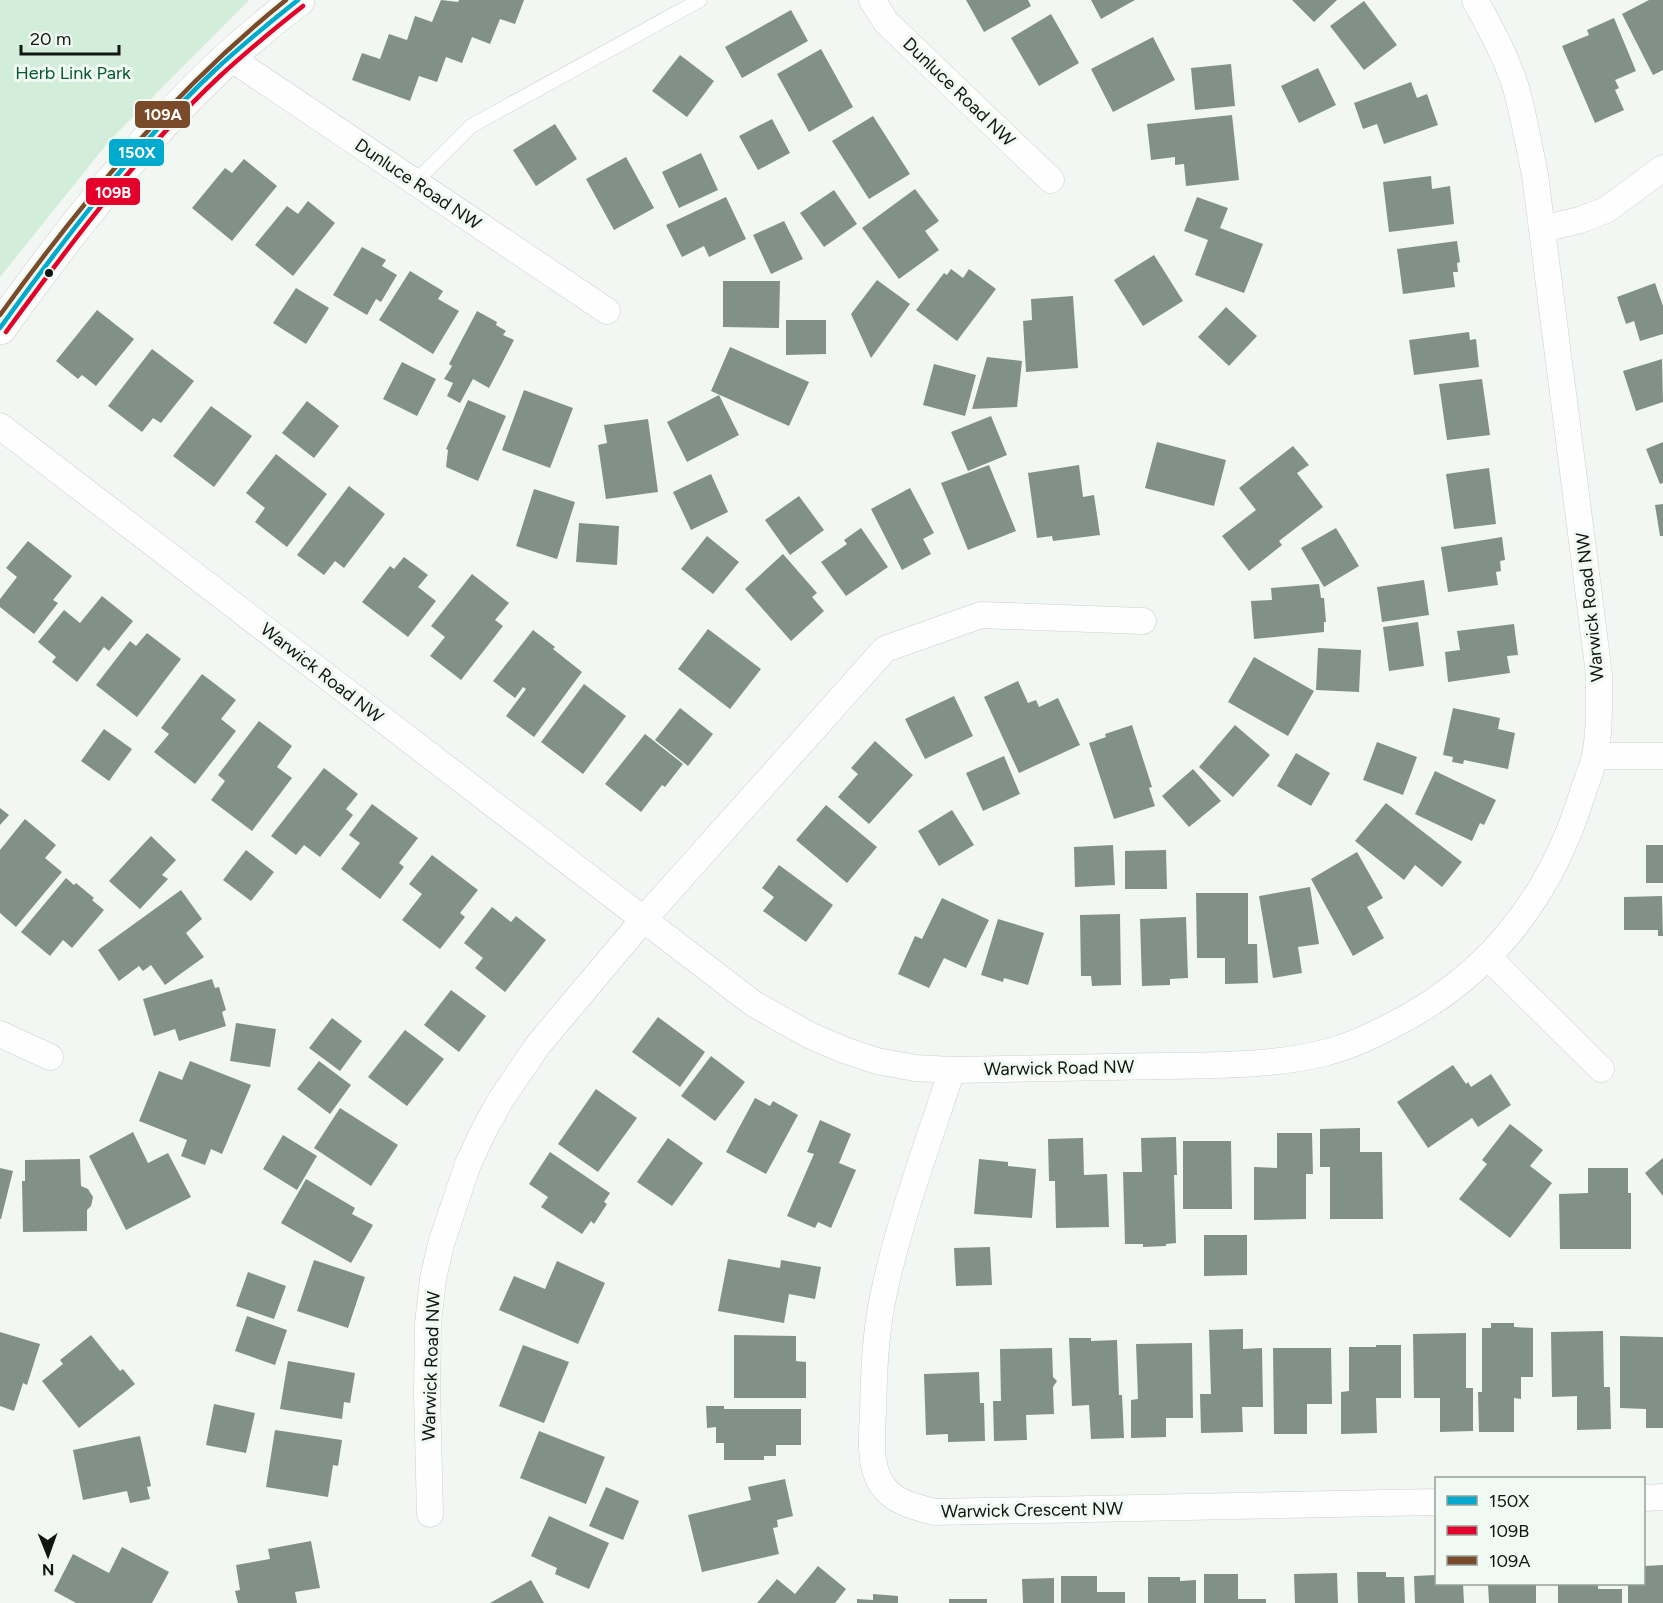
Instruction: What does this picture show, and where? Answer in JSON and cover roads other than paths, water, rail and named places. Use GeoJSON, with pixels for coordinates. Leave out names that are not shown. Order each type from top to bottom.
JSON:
{"type":"FeatureCollection","features":[{"type":"Feature","properties":{"kind":"street"},"geometry":{"type":"LineString","coordinates":[[0,328],[95,201],[174,111],[229,57],[298,0]]}},
{"type":"Feature","properties":{"kind":"street","name":"Dunluce Road NW"},"geometry":{"type":"LineString","coordinates":[[872,0],[886,22],[1051,180]]}},
{"type":"Feature","properties":{"kind":"street","name":"Warwick Road NW"},"geometry":{"type":"LineString","coordinates":[[0,426],[754,1004],[808,1035],[877,1061],[915,1068],[952,1070],[1232,1065],[1282,1061],[1325,1053],[1367,1038],[1410,1017],[1455,987],[1489,958],[1518,924],[1542,888],[1566,839],[1594,756],[1599,712],[1599,674],[1542,229],[1526,129],[1515,86],[1475,0]]}},
{"type":"Feature","properties":{"kind":"street","name":"Dunluce Road NW"},"geometry":{"type":"LineString","coordinates":[[229,57],[607,311]]}},
{"type":"Feature","properties":{"kind":"street"},"geometry":{"type":"LineString","coordinates":[[1542,229],[1580,220],[1606,210],[1663,168]]}},
{"type":"Feature","properties":{"kind":"street","name":"Warwick Road NW"},"geometry":{"type":"LineString","coordinates":[[430,1514],[428,1323],[441,1244],[468,1164],[484,1130],[500,1101],[538,1045],[643,920],[885,650],[981,615],[1143,621]]}},
{"type":"Feature","properties":{"kind":"street"},"geometry":{"type":"LineString","coordinates":[[1594,756],[1663,756]]}},
{"type":"Feature","properties":{"kind":"street"},"geometry":{"type":"LineString","coordinates":[[1489,958],[1601,1069]]}},
{"type":"Feature","properties":{"kind":"street"},"geometry":{"type":"LineString","coordinates":[[0,1034],[50,1057]]}},
{"type":"Feature","properties":{"kind":"street","name":"Warwick Crescent NW"},"geometry":{"type":"LineString","coordinates":[[952,1070],[895,1247],[874,1356],[872,1454],[877,1474],[888,1493],[914,1507],[935,1512],[1435,1502]]}},
{"type":"Feature","properties":{"kind":"street"},"geometry":{"type":"LineString","coordinates":[[1645,1498],[1663,1497]]}},
{"type":"Feature","properties":{"kind":"lane"},"geometry":{"type":"LineString","coordinates":[[415,182],[471,126],[700,0]]}},
{"type":"Feature","properties":{"kind":"park label","name":"Herb Link Park"},"geometry":{"type":"Point","coordinates":[73,73]}}]}
